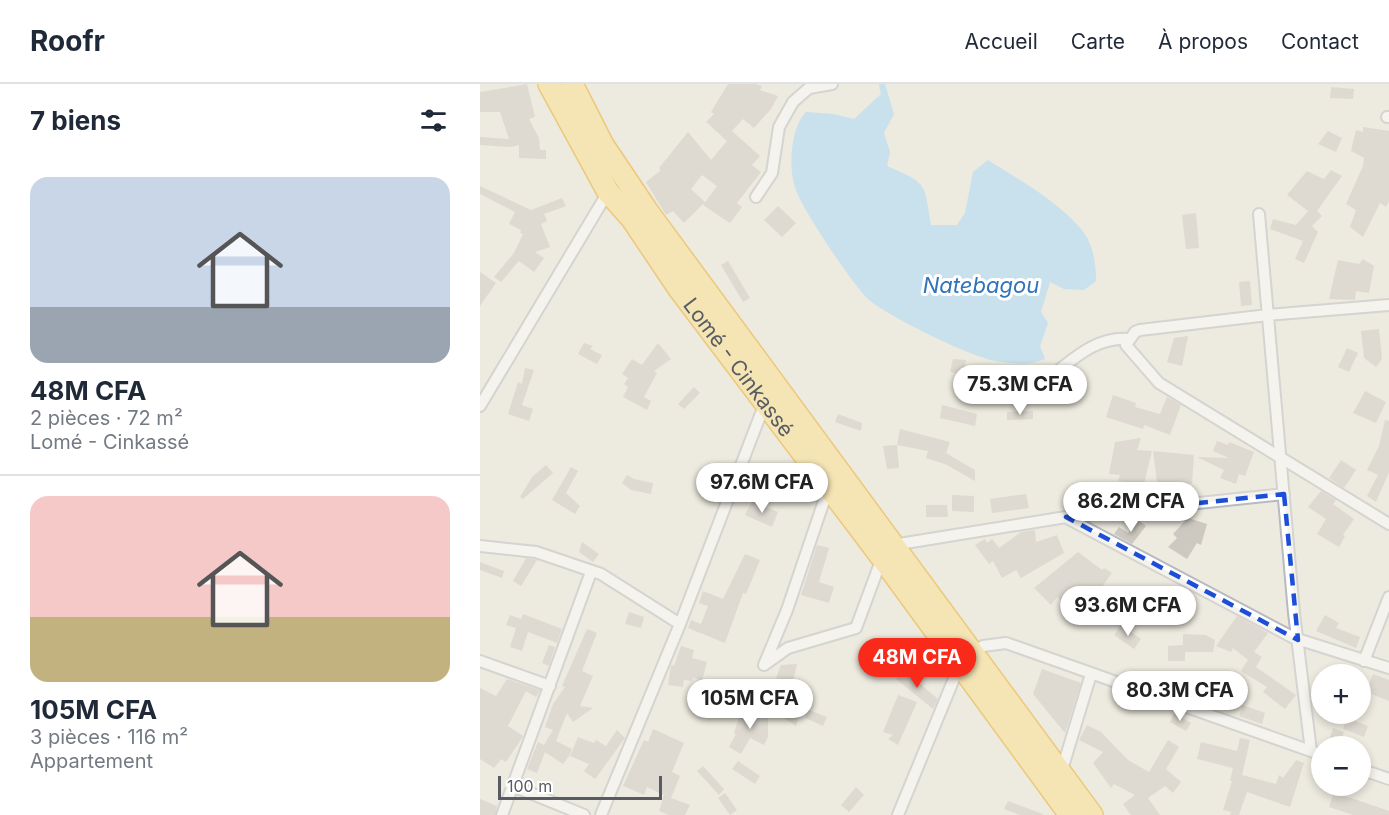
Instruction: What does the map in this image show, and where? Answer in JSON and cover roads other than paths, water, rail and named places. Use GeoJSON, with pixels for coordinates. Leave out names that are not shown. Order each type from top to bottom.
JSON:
{"type":"FeatureCollection","features":[{"type":"Feature","properties":{"kind":"highway","name":"Lomé - Cinkassé"},"geometry":{"type":"LineString","coordinates":[[549,84],[608,192],[632,219],[678,289],[828,489],[888,551]]}},
{"type":"Feature","properties":{"kind":"highway","name":"Lomé - Cinkassé"},"geometry":{"type":"LineString","coordinates":[[572,84],[603,145],[648,212],[966,659],[1070,815]]}},
{"type":"Feature","properties":{"kind":"highway","name":"Lomé - Cinkassé"},"geometry":{"type":"LineString","coordinates":[[966,659],[1061,773],[1092,815]]}},
{"type":"Feature","properties":{"kind":"street"},"geometry":{"type":"LineString","coordinates":[[756,197],[772,173],[779,127],[793,102],[809,88],[832,84]]}},
{"type":"Feature","properties":{"kind":"street"},"geometry":{"type":"LineString","coordinates":[[480,406],[608,192]]}},
{"type":"Feature","properties":{"kind":"street"},"geometry":{"type":"LineString","coordinates":[[1258,214],[1298,640],[1313,736]]}},
{"type":"Feature","properties":{"kind":"street"},"geometry":{"type":"LineString","coordinates":[[1389,305],[1268,315],[1140,330],[1129,339],[1127,349],[1158,383],[1389,524]]}},
{"type":"Feature","properties":{"kind":"street"},"geometry":{"type":"LineString","coordinates":[[1059,370],[1084,349],[1116,338],[1129,339]]}},
{"type":"Feature","properties":{"kind":"street"},"geometry":{"type":"LineString","coordinates":[[601,815],[680,624],[765,403]]}},
{"type":"Feature","properties":{"kind":"street"},"geometry":{"type":"LineString","coordinates":[[828,489],[787,610],[764,665],[788,648],[856,628],[888,551],[1066,517],[1284,494]]}},
{"type":"Feature","properties":{"kind":"street"},"geometry":{"type":"LineString","coordinates":[[1066,517],[1298,640],[1389,668]]}},
{"type":"Feature","properties":{"kind":"street"},"geometry":{"type":"LineString","coordinates":[[480,546],[536,552],[607,576],[680,624]]}},
{"type":"Feature","properties":{"kind":"street"},"geometry":{"type":"LineString","coordinates":[[502,815],[591,572]]}},
{"type":"Feature","properties":{"kind":"street"},"geometry":{"type":"LineString","coordinates":[[1364,661],[1389,597]]}},
{"type":"Feature","properties":{"kind":"street"},"geometry":{"type":"LineString","coordinates":[[898,815],[966,659],[983,646],[1006,643],[1311,751]]}},
{"type":"Feature","properties":{"kind":"street"},"geometry":{"type":"LineString","coordinates":[[480,661],[550,686]]}},
{"type":"Feature","properties":{"kind":"street"},"geometry":{"type":"LineString","coordinates":[[1061,773],[1091,674]]}},
{"type":"Feature","properties":{"kind":"street"},"geometry":{"type":"LineString","coordinates":[[1371,772],[1389,778]]}},
{"type":"Feature","properties":{"kind":"street"},"geometry":{"type":"LineString","coordinates":[[513,786],[584,815]]}},
{"type":"Feature","properties":{"kind":"water","name":"Natebagou"},"geometry":{"type":"Polygon","coordinates":[[[879,84],[885,84],[894,114],[884,133],[890,152],[887,166],[917,181],[922,186],[931,225],[957,225],[965,213],[973,172],[988,160],[1049,200],[1085,235],[1093,254],[1096,281],[1084,290],[1064,289],[1050,282],[1041,312],[1048,323],[1040,346],[1045,359],[1021,363],[984,358],[949,344],[875,305],[849,276],[808,214],[793,182],[791,161],[794,138],[801,119],[806,112],[833,114],[854,119],[881,94],[879,84]]]}}]}
